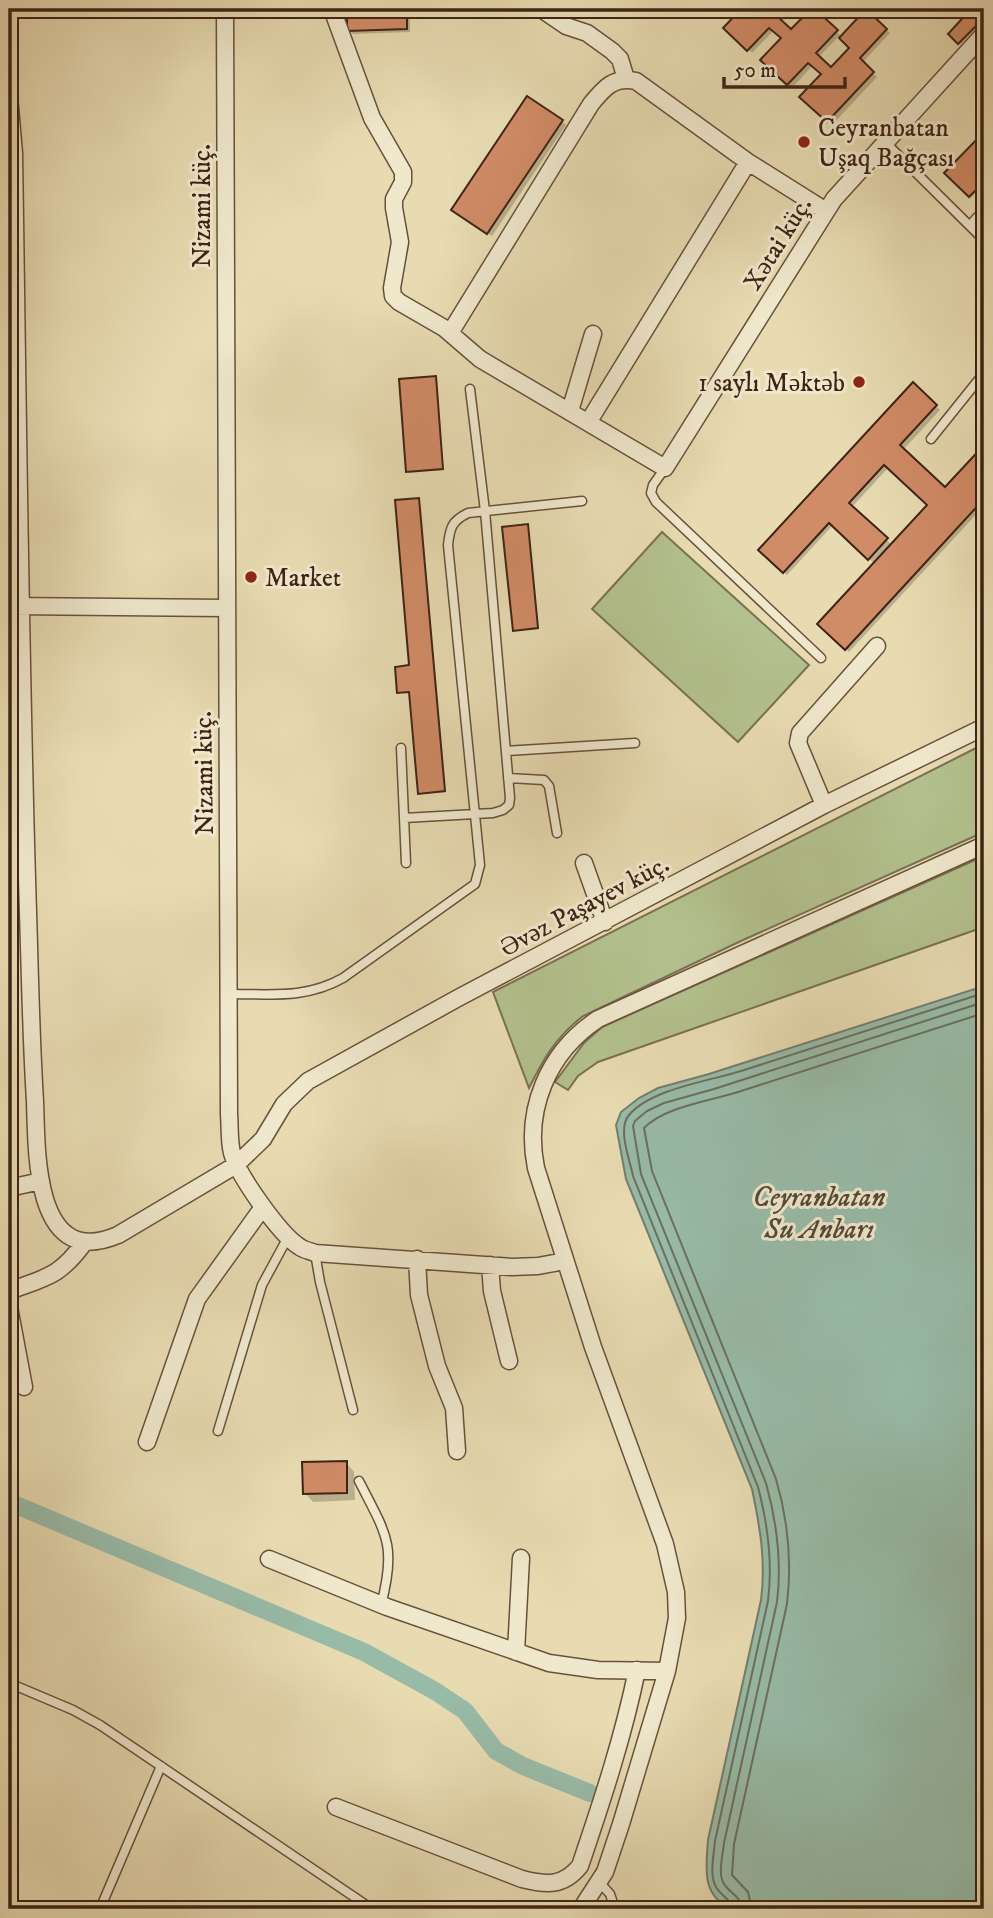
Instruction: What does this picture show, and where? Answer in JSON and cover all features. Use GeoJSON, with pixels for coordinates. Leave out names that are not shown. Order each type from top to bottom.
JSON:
{"type":"FeatureCollection","features":[{"type":"Feature","properties":{"kind":"street","name":"Nizami küç."},"geometry":{"type":"LineString","coordinates":[[225,9],[229,1114],[232,1151],[236,1165],[263,1207],[288,1237],[300,1247],[316,1253],[491,1265],[538,1266],[565,1261]]}},
{"type":"Feature","properties":{"kind":"street"},"geometry":{"type":"LineString","coordinates":[[331,9],[372,118],[403,172],[403,181],[394,199],[400,243],[393,296],[436,322],[480,359],[666,468]]}},
{"type":"Feature","properties":{"kind":"street"},"geometry":{"type":"LineString","coordinates":[[541,9],[566,26],[587,33],[612,51],[620,59],[626,79]]}},
{"type":"Feature","properties":{"kind":"street","name":"Xətai küç."},"geometry":{"type":"LineString","coordinates":[[666,468],[826,211],[984,34]]}},
{"type":"Feature","properties":{"kind":"street"},"geometry":{"type":"LineString","coordinates":[[450,333],[591,104],[606,86],[615,81],[626,79],[643,85],[748,162],[826,211]]}},
{"type":"Feature","properties":{"kind":"street"},"geometry":{"type":"LineString","coordinates":[[9,96],[14,153],[15,606],[34,1083],[41,1181],[45,1200],[58,1225],[69,1236],[84,1243],[69,1264],[56,1273],[9,1291]]}},
{"type":"Feature","properties":{"kind":"street"},"geometry":{"type":"LineString","coordinates":[[589,421],[748,162]]}},
{"type":"Feature","properties":{"kind":"street"},"geometry":{"type":"LineString","coordinates":[[570,411],[593,334]]}},
{"type":"Feature","properties":{"kind":"street"},"geometry":{"type":"LineString","coordinates":[[15,606],[226,608]]}},
{"type":"Feature","properties":{"kind":"street"},"geometry":{"type":"LineString","coordinates":[[824,805],[798,743],[800,733],[877,646]]}},
{"type":"Feature","properties":{"kind":"street","name":"Əvəz Paşayev küç."},"geometry":{"type":"LineString","coordinates":[[84,1243],[100,1242],[118,1235],[236,1165],[263,1139],[284,1104],[308,1081],[458,998],[824,805],[984,727]]}},
{"type":"Feature","properties":{"kind":"street"},"geometry":{"type":"LineString","coordinates":[[582,1909],[599,1882],[621,1824],[667,1671],[677,1618],[676,1592],[673,1568],[593,1347],[536,1168],[533,1118],[544,1081],[557,1057],[568,1044],[598,1019],[984,845]]}},
{"type":"Feature","properties":{"kind":"street"},"geometry":{"type":"LineString","coordinates":[[584,863],[605,922]]}},
{"type":"Feature","properties":{"kind":"street"},"geometry":{"type":"LineString","coordinates":[[9,872],[26,870]]}},
{"type":"Feature","properties":{"kind":"street"},"geometry":{"type":"LineString","coordinates":[[9,1188],[41,1181]]}},
{"type":"Feature","properties":{"kind":"street"},"geometry":{"type":"LineString","coordinates":[[148,1442],[197,1299],[263,1207]]}},
{"type":"Feature","properties":{"kind":"street"},"geometry":{"type":"LineString","coordinates":[[417,1259],[419,1295],[437,1366],[454,1408],[457,1451]]}},
{"type":"Feature","properties":{"kind":"street"},"geometry":{"type":"LineString","coordinates":[[491,1265],[492,1291],[509,1361]]}},
{"type":"Feature","properties":{"kind":"street"},"geometry":{"type":"LineString","coordinates":[[9,1307],[24,1387]]}},
{"type":"Feature","properties":{"kind":"street"},"geometry":{"type":"LineString","coordinates":[[269,1559],[381,1605],[548,1663],[571,1668],[667,1671]]}},
{"type":"Feature","properties":{"kind":"street"},"geometry":{"type":"LineString","coordinates":[[516,1652],[520,1559]]}},
{"type":"Feature","properties":{"kind":"street"},"geometry":{"type":"LineString","coordinates":[[337,1807],[522,1878],[541,1883],[562,1881],[580,1866],[613,1768],[637,1671]]}},
{"type":"Feature","properties":{"kind":"lane"},"geometry":{"type":"LineString","coordinates":[[979,9],[984,15]]}},
{"type":"Feature","properties":{"kind":"lane"},"geometry":{"type":"LineString","coordinates":[[886,144],[984,240]]}},
{"type":"Feature","properties":{"kind":"lane"},"geometry":{"type":"LineString","coordinates":[[970,225],[984,210]]}},
{"type":"Feature","properties":{"kind":"lane"},"geometry":{"type":"LineString","coordinates":[[931,439],[984,373]]}},
{"type":"Feature","properties":{"kind":"lane"},"geometry":{"type":"LineString","coordinates":[[404,818],[493,813],[509,805],[485,511],[470,389]]}},
{"type":"Feature","properties":{"kind":"lane"},"geometry":{"type":"LineString","coordinates":[[666,468],[653,485],[651,493],[656,502],[821,658]]}},
{"type":"Feature","properties":{"kind":"lane"},"geometry":{"type":"LineString","coordinates":[[230,994],[301,994],[328,986],[475,884],[480,865],[448,545],[450,526],[468,513],[582,501]]}},
{"type":"Feature","properties":{"kind":"lane"},"geometry":{"type":"LineString","coordinates":[[506,751],[635,743]]}},
{"type":"Feature","properties":{"kind":"lane"},"geometry":{"type":"LineString","coordinates":[[401,748],[406,863]]}},
{"type":"Feature","properties":{"kind":"lane"},"geometry":{"type":"LineString","coordinates":[[508,778],[544,780],[549,786],[557,833]]}},
{"type":"Feature","properties":{"kind":"lane"},"geometry":{"type":"LineString","coordinates":[[218,1431],[262,1285],[288,1237]]}},
{"type":"Feature","properties":{"kind":"lane"},"geometry":{"type":"LineString","coordinates":[[316,1253],[320,1282],[353,1410]]}},
{"type":"Feature","properties":{"kind":"lane"},"geometry":{"type":"LineString","coordinates":[[359,1480],[385,1531],[390,1553],[389,1574],[381,1605]]}},
{"type":"Feature","properties":{"kind":"lane"},"geometry":{"type":"LineString","coordinates":[[9,1683],[73,1710],[100,1725],[372,1909]]}},
{"type":"Feature","properties":{"kind":"lane"},"geometry":{"type":"LineString","coordinates":[[100,1909],[162,1766]]}},
{"type":"Feature","properties":{"kind":"lane"},"geometry":{"type":"LineString","coordinates":[[599,1882],[610,1894],[615,1909]]}},
{"type":"Feature","properties":{"kind":"shaded area"},"geometry":{"type":"Polygon","coordinates":[[[662,532],[809,665],[738,742],[592,609],[662,532]]]}},
{"type":"Feature","properties":{"kind":"shaded area"},"geometry":{"type":"Polygon","coordinates":[[[984,744],[984,832],[743,940],[583,1016],[565,1032],[552,1049],[529,1088],[493,992],[984,744]]]}},
{"type":"Feature","properties":{"kind":"shaded area"},"geometry":{"type":"Polygon","coordinates":[[[984,856],[984,927],[598,1062],[578,1076],[568,1090],[555,1082],[584,1043],[602,1027],[984,856]]]}},
{"type":"Feature","properties":{"kind":"water","name":"Ceyranbatan Su Anbarı"},"geometry":{"type":"Polygon","coordinates":[[[984,986],[984,1909],[732,1909],[715,1897],[710,1889],[707,1850],[761,1600],[763,1572],[760,1531],[752,1489],[626,1179],[616,1125],[621,1112],[658,1088],[984,986]]]}},
{"type":"Feature","properties":{"kind":"building"},"geometry":{"type":"Polygon","coordinates":[[[347,9],[407,9],[407,29],[347,31],[347,9]]]}},
{"type":"Feature","properties":{"kind":"building"},"geometry":{"type":"Polygon","coordinates":[[[741,9],[786,9],[778,17],[791,29],[811,9],[815,9],[838,30],[816,53],[831,67],[849,48],[839,38],[866,9],[887,29],[860,58],[874,72],[827,122],[799,97],[821,74],[808,63],[787,85],[760,60],[781,38],[769,28],[747,51],[723,28],[741,9]]]}},
{"type":"Feature","properties":{"kind":"building"},"geometry":{"type":"Polygon","coordinates":[[[970,10],[981,21],[958,44],[948,34],[970,10]]]}},
{"type":"Feature","properties":{"kind":"building"},"geometry":{"type":"Polygon","coordinates":[[[527,96],[563,120],[487,234],[451,210],[527,96]]]}},
{"type":"Feature","properties":{"kind":"building"},"geometry":{"type":"Polygon","coordinates":[[[984,132],[984,182],[969,197],[944,173],[984,132]]]}},
{"type":"Feature","properties":{"kind":"building"},"geometry":{"type":"Polygon","coordinates":[[[436,376],[443,469],[406,472],[399,379],[436,376]]]}},
{"type":"Feature","properties":{"kind":"building"},"geometry":{"type":"Polygon","coordinates":[[[913,382],[937,405],[900,445],[945,487],[984,445],[984,499],[845,650],[817,624],[927,505],[884,465],[849,503],[888,538],[868,560],[829,523],[783,573],[758,550],[913,382]]]}},
{"type":"Feature","properties":{"kind":"building"},"geometry":{"type":"Polygon","coordinates":[[[419,498],[445,791],[418,794],[409,692],[397,693],[395,667],[409,665],[395,500],[419,498]]]}},
{"type":"Feature","properties":{"kind":"building"},"geometry":{"type":"Polygon","coordinates":[[[528,524],[538,628],[513,631],[502,527],[528,524]]]}},
{"type":"Feature","properties":{"kind":"building"},"geometry":{"type":"Polygon","coordinates":[[[347,1461],[347,1493],[303,1494],[302,1462],[347,1461]]]}},
{"type":"Feature","properties":{"kind":"waterway"},"geometry":{"type":"LineString","coordinates":[[9,1502],[364,1652],[435,1691],[465,1711],[496,1751],[523,1766],[590,1793]]}},
{"type":"Feature","properties":{"kind":"place","name":"Ceyranbatan Uşaq Bağçası"},"geometry":{"type":"Point","coordinates":[804,142]}},
{"type":"Feature","properties":{"kind":"place","name":"1 saylı Məktəb"},"geometry":{"type":"Point","coordinates":[859,382]}},
{"type":"Feature","properties":{"kind":"place","name":"Market"},"geometry":{"type":"Point","coordinates":[251,577]}}]}
